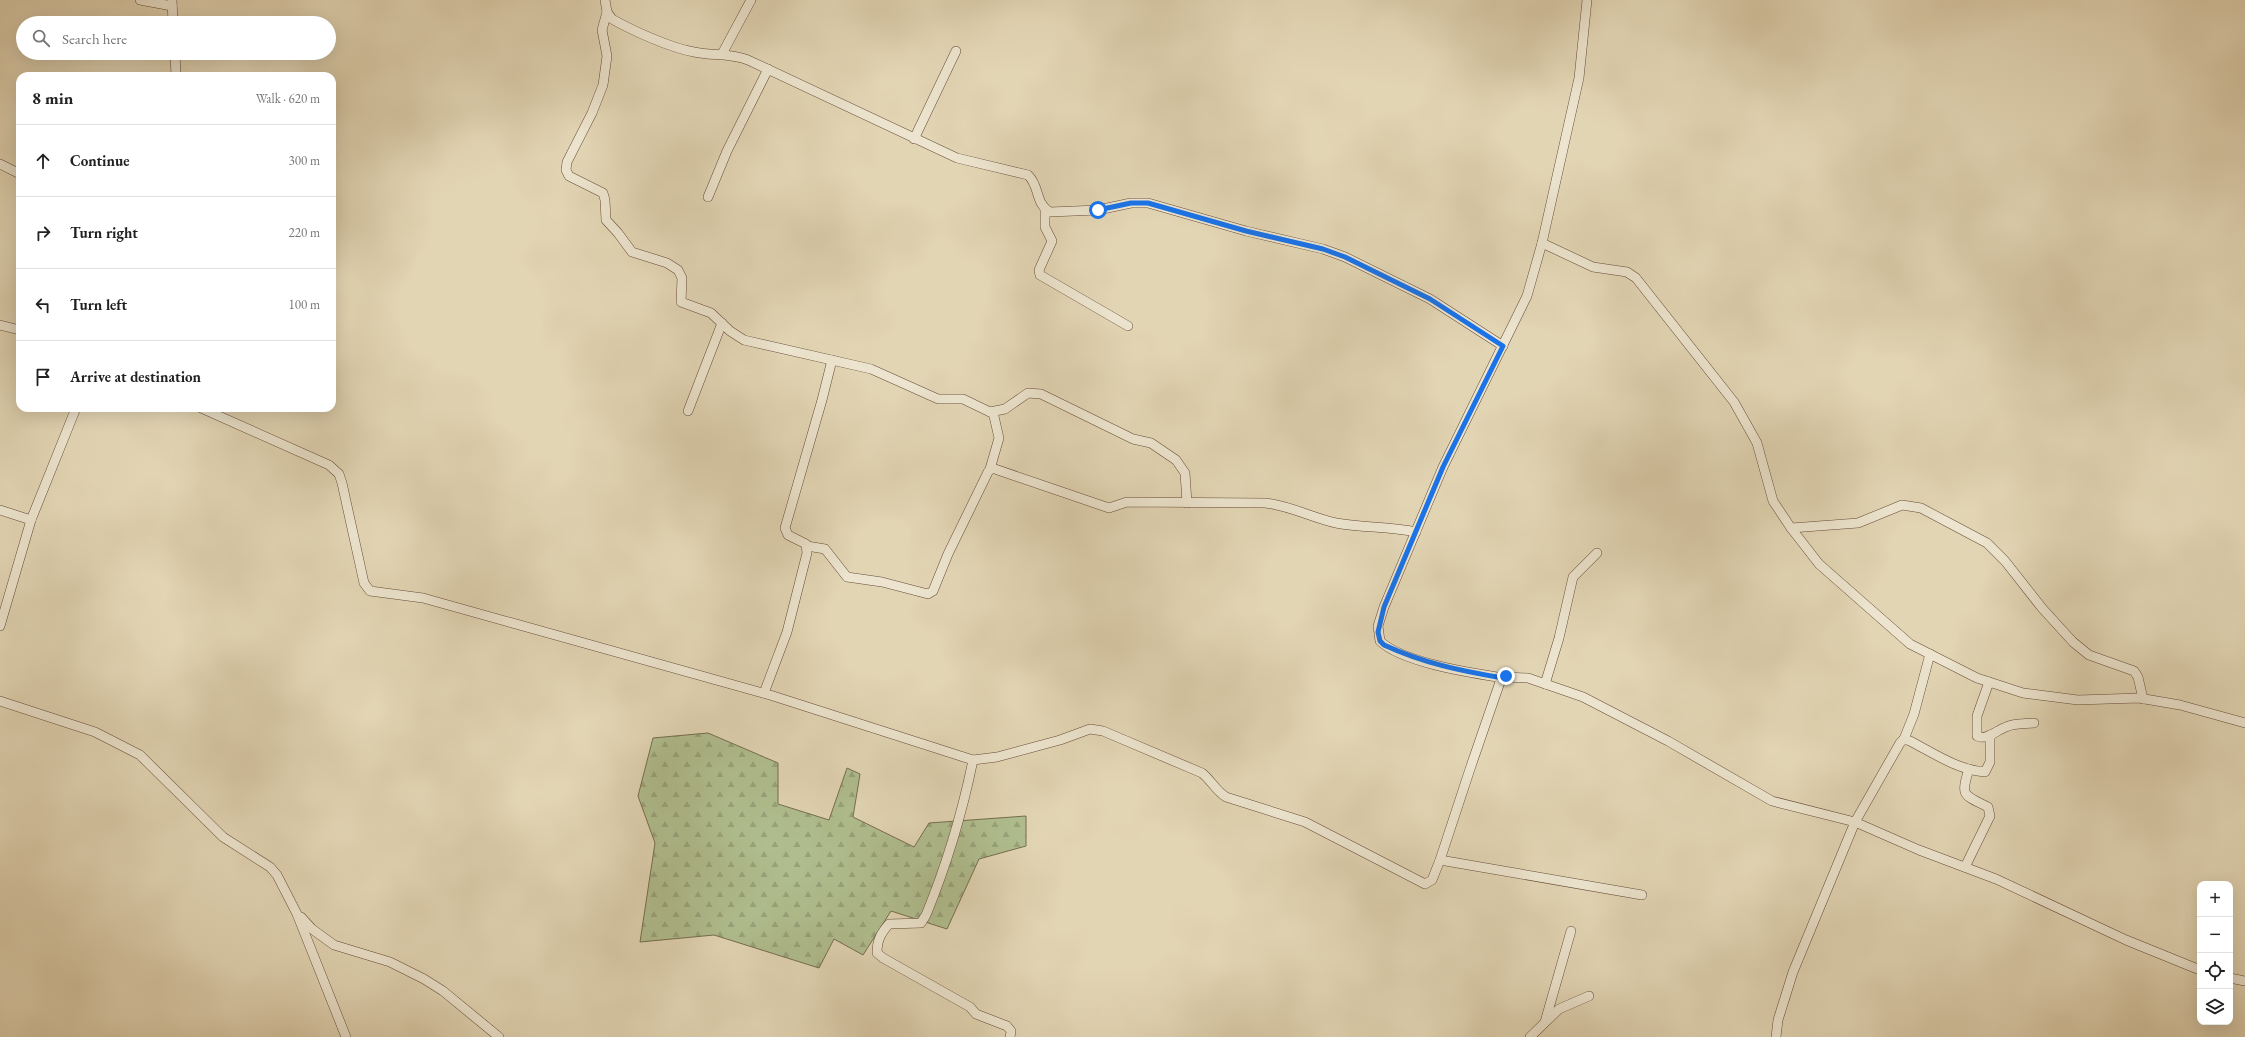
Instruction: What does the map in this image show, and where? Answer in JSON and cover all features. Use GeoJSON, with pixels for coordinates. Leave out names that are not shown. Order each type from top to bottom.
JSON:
{"type":"FeatureCollection","features":[{"type":"Feature","properties":{"kind":"street"},"geometry":{"type":"LineString","coordinates":[[140,0],[172,3],[173,16]]}},
{"type":"Feature","properties":{"kind":"street"},"geometry":{"type":"LineString","coordinates":[[606,0],[607,12],[602,30],[606,56],[603,85],[592,113],[567,162],[566,170],[569,176],[603,193],[605,200],[606,220],[632,252],[667,263],[678,270],[682,278],[682,302],[711,313],[737,336],[754,343],[832,360],[871,369],[938,399],[963,399],[993,412],[999,438],[990,469],[948,554],[936,584],[928,594],[882,582],[846,577],[825,549],[807,546],[804,542],[788,535],[785,528],[832,360]]}},
{"type":"Feature","properties":{"kind":"street"},"geometry":{"type":"LineString","coordinates":[[722,54],[751,0]]}},
{"type":"Feature","properties":{"kind":"street"},"geometry":{"type":"LineString","coordinates":[[1587,0],[1579,78],[1542,244],[1527,296],[1443,467],[1382,613],[1378,632],[1380,641],[1399,652],[1441,667],[1503,678],[1518,676],[1582,698],[1668,741],[1772,801],[1855,822],[1996,879],[2126,940],[2197,969]]}},
{"type":"Feature","properties":{"kind":"street"},"geometry":{"type":"LineString","coordinates":[[607,12],[612,19],[621,24],[692,52],[740,56],[957,158],[1028,175],[1033,180],[1040,204],[1050,212],[1061,213],[1098,210],[1131,203],[1148,203],[1218,223],[1323,249],[1345,257],[1430,299],[1503,346]]}},
{"type":"Feature","properties":{"kind":"street"},"geometry":{"type":"LineString","coordinates":[[914,139],[956,51]]}},
{"type":"Feature","properties":{"kind":"street"},"geometry":{"type":"LineString","coordinates":[[175,60],[176,72]]}},
{"type":"Feature","properties":{"kind":"street"},"geometry":{"type":"LineString","coordinates":[[708,197],[727,151],[768,69]]}},
{"type":"Feature","properties":{"kind":"street"},"geometry":{"type":"LineString","coordinates":[[0,164],[16,172]]}},
{"type":"Feature","properties":{"kind":"street"},"geometry":{"type":"LineString","coordinates":[[1045,209],[1045,227],[1052,241],[1040,268],[1040,275],[1128,326]]}},
{"type":"Feature","properties":{"kind":"street"},"geometry":{"type":"LineString","coordinates":[[1542,244],[1593,266],[1627,272],[1636,278],[1734,402],[1757,444],[1773,501],[1791,528],[1819,564],[1893,631],[1910,644],[1977,678],[2024,693],[2078,700],[2143,699],[2180,705],[2245,723]]}},
{"type":"Feature","properties":{"kind":"street"},"geometry":{"type":"LineString","coordinates":[[688,411],[722,323]]}},
{"type":"Feature","properties":{"kind":"street"},"geometry":{"type":"LineString","coordinates":[[0,326],[16,329]]}},
{"type":"Feature","properties":{"kind":"street"},"geometry":{"type":"LineString","coordinates":[[990,412],[1005,409],[1028,393],[1041,394],[1133,439],[1149,442],[1176,460],[1182,467],[1187,503]]}},
{"type":"Feature","properties":{"kind":"street"},"geometry":{"type":"LineString","coordinates":[[0,626],[31,520],[74,412]]}},
{"type":"Feature","properties":{"kind":"street"},"geometry":{"type":"LineString","coordinates":[[210,412],[329,465],[335,470],[342,483],[364,582],[370,590],[423,598],[764,693],[973,760],[997,757],[1060,740],[1079,732],[1097,730],[1202,773],[1210,779],[1219,793],[1226,797],[1305,822],[1421,883],[1429,883],[1432,880],[1440,860],[1471,766],[1503,678]]}},
{"type":"Feature","properties":{"kind":"street"},"geometry":{"type":"LineString","coordinates":[[990,469],[998,469],[1109,508],[1127,502],[1272,504],[1336,523],[1395,528],[1416,532]]}},
{"type":"Feature","properties":{"kind":"street"},"geometry":{"type":"LineString","coordinates":[[1791,528],[1858,523],[1902,505],[1921,508],[1987,543],[2005,561],[2042,608],[2073,642],[2089,655],[2134,671],[2143,699]]}},
{"type":"Feature","properties":{"kind":"street"},"geometry":{"type":"LineString","coordinates":[[0,510],[31,520]]}},
{"type":"Feature","properties":{"kind":"street"},"geometry":{"type":"LineString","coordinates":[[764,693],[787,632],[807,553],[807,546]]}},
{"type":"Feature","properties":{"kind":"street"},"geometry":{"type":"LineString","coordinates":[[1544,684],[1559,638],[1574,577],[1597,553]]}},
{"type":"Feature","properties":{"kind":"street"},"geometry":{"type":"LineString","coordinates":[[1776,1037],[1778,1020],[1793,972],[1855,822],[1900,743],[1904,740],[1914,714],[1930,654]]}},
{"type":"Feature","properties":{"kind":"street"},"geometry":{"type":"LineString","coordinates":[[1989,682],[1977,716],[1976,730],[1979,737],[1990,735],[2007,726],[2034,723]]}},
{"type":"Feature","properties":{"kind":"street"},"geometry":{"type":"LineString","coordinates":[[0,701],[95,732],[140,755],[223,837],[270,867],[277,875],[297,914],[346,1037]]}},
{"type":"Feature","properties":{"kind":"street"},"geometry":{"type":"LineString","coordinates":[[1904,740],[1954,764],[1985,772],[1988,769],[1990,762],[1990,735]]}},
{"type":"Feature","properties":{"kind":"street"},"geometry":{"type":"LineString","coordinates":[[973,760],[964,804],[949,855],[926,915],[921,923],[889,924],[882,932],[877,943],[877,953],[883,958],[970,1007],[976,1014],[1007,1026],[1010,1028],[1010,1037]]}},
{"type":"Feature","properties":{"kind":"street"},"geometry":{"type":"LineString","coordinates":[[1965,867],[1990,816],[1988,807],[1968,798],[1964,793],[1963,787],[1969,769]]}},
{"type":"Feature","properties":{"kind":"street"},"geometry":{"type":"LineString","coordinates":[[1440,860],[1642,895]]}},
{"type":"Feature","properties":{"kind":"street"},"geometry":{"type":"LineString","coordinates":[[297,914],[312,929],[334,945],[390,962],[424,979],[443,991],[499,1037]]}},
{"type":"Feature","properties":{"kind":"street"},"geometry":{"type":"LineString","coordinates":[[1545,1022],[1571,930]]}},
{"type":"Feature","properties":{"kind":"street"},"geometry":{"type":"LineString","coordinates":[[2233,979],[2245,981]]}},
{"type":"Feature","properties":{"kind":"street"},"geometry":{"type":"LineString","coordinates":[[1530,1037],[1559,1009],[1590,996]]}},
{"type":"Feature","properties":{"kind":"green space"},"geometry":{"type":"Polygon","coordinates":[[[708,733],[778,763],[778,804],[829,820],[847,768],[860,774],[853,817],[914,847],[929,823],[1026,816],[1026,846],[979,859],[947,929],[891,911],[863,955],[834,939],[819,968],[714,935],[640,942],[655,843],[638,796],[653,738],[708,733]]]}},
{"type":"Feature","properties":{"kind":"route"},"geometry":{"type":"LineString","coordinates":[[1098,210],[1131,203],[1148,203],[1204,220],[1323,249],[1345,257],[1430,299],[1503,346],[1443,467],[1384,607],[1378,626],[1378,632],[1380,641],[1384,645],[1441,667],[1503,678],[1506,676]]}}]}
